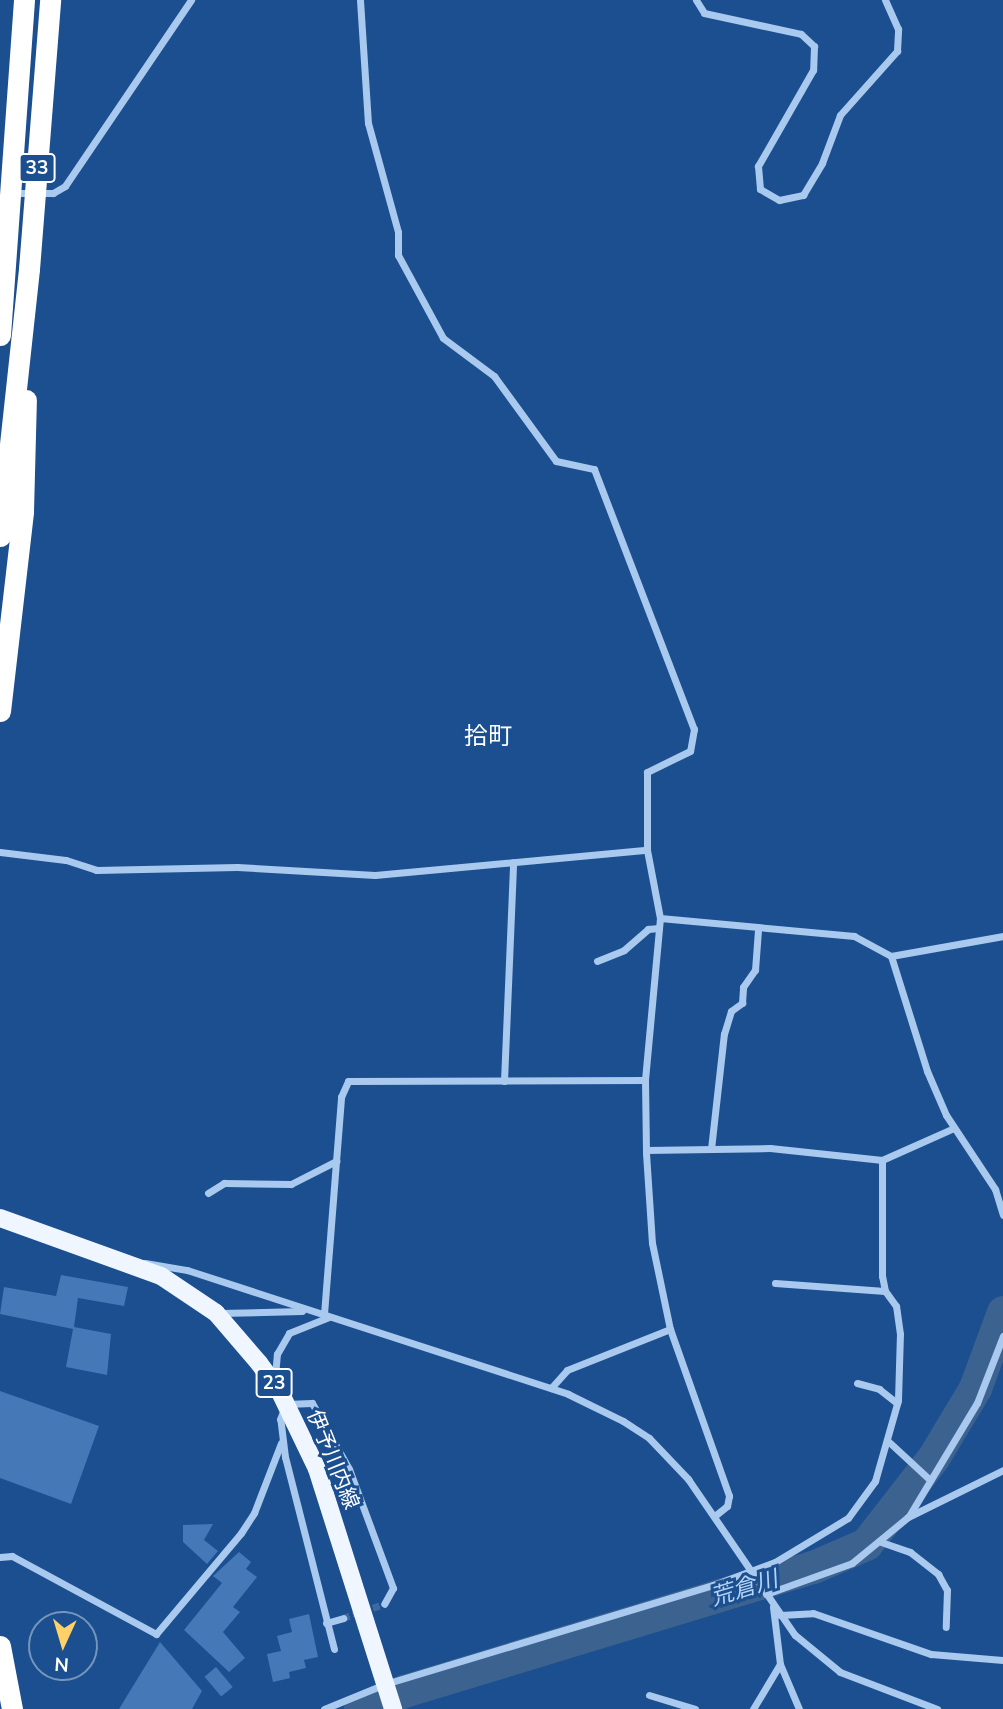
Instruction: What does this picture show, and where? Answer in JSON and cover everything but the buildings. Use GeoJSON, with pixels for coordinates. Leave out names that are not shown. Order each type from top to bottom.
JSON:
{"type":"FeatureCollection","features":[{"type":"Feature","properties":{"kind":"highway","name":"33"},"geometry":{"type":"LineString","coordinates":[[0,335],[8,237],[5,192],[24,0]]}},
{"type":"Feature","properties":{"kind":"highway","name":"33"},"geometry":{"type":"LineString","coordinates":[[0,536],[22,335],[50,0]]}},
{"type":"Feature","properties":{"kind":"highway","name":"33"},"geometry":{"type":"LineString","coordinates":[[0,263],[8,237]]}},
{"type":"Feature","properties":{"kind":"highway","name":"33"},"geometry":{"type":"LineString","coordinates":[[0,711],[26,470],[22,335]]}},
{"type":"Feature","properties":{"kind":"highway"},"geometry":{"type":"LineString","coordinates":[[0,1646],[12,1709]]}},
{"type":"Feature","properties":{"kind":"main road","name":"伊予川内線"},"geometry":{"type":"LineString","coordinates":[[0,1218],[123,1259],[161,1276],[216,1313],[283,1398],[317,1469],[393,1709]]}},
{"type":"Feature","properties":{"kind":"street"},"geometry":{"type":"LineString","coordinates":[[5,192],[53,193],[65,186],[191,0]]}},
{"type":"Feature","properties":{"kind":"street"},"geometry":{"type":"LineString","coordinates":[[360,0],[368,122],[398,232],[398,256],[443,338],[494,376],[556,461],[594,469],[694,729],[690,751],[647,772],[647,850],[660,918],[645,1080],[646,1150],[652,1243],[670,1329],[729,1496],[727,1506],[716,1515]]}},
{"type":"Feature","properties":{"kind":"street"},"geometry":{"type":"LineString","coordinates":[[696,0],[704,13],[801,34],[814,46],[813,70],[758,166],[760,189],[779,200],[803,195],[822,163],[840,115],[897,51],[898,29],[885,0]]}},
{"type":"Feature","properties":{"kind":"street"},"geometry":{"type":"LineString","coordinates":[[0,852],[66,860],[96,870],[237,867],[375,875],[647,850]]}},
{"type":"Feature","properties":{"kind":"street"},"geometry":{"type":"LineString","coordinates":[[505,1081],[513,862]]}},
{"type":"Feature","properties":{"kind":"street"},"geometry":{"type":"LineString","coordinates":[[660,918],[758,930],[855,936],[891,956],[1003,936]]}},
{"type":"Feature","properties":{"kind":"street"},"geometry":{"type":"LineString","coordinates":[[597,961],[624,950],[648,929],[659,928]]}},
{"type":"Feature","properties":{"kind":"street"},"geometry":{"type":"LineString","coordinates":[[711,1149],[724,1034],[731,1011],[742,1003],[743,987],[755,970],[758,930]]}},
{"type":"Feature","properties":{"kind":"street"},"geometry":{"type":"LineString","coordinates":[[891,956],[927,1071],[954,1128],[995,1189],[1003,1215]]}},
{"type":"Feature","properties":{"kind":"street"},"geometry":{"type":"LineString","coordinates":[[324,1314],[341,1097],[348,1081],[645,1080]]}},
{"type":"Feature","properties":{"kind":"street"},"geometry":{"type":"LineString","coordinates":[[646,1150],[824,1150],[882,1160],[954,1128]]}},
{"type":"Feature","properties":{"kind":"street"},"geometry":{"type":"LineString","coordinates":[[324,1709],[386,1687],[751,1573],[775,1562],[848,1518],[875,1481],[889,1442],[897,1403],[900,1334],[896,1306],[885,1291],[882,1160]]}},
{"type":"Feature","properties":{"kind":"street"},"geometry":{"type":"LineString","coordinates":[[208,1193],[224,1183],[291,1184],[336,1161]]}},
{"type":"Feature","properties":{"kind":"street"},"geometry":{"type":"LineString","coordinates":[[123,1259],[187,1270],[551,1388],[600,1408],[649,1438],[716,1515],[751,1573],[795,1635],[840,1672],[937,1709]]}},
{"type":"Feature","properties":{"kind":"street"},"geometry":{"type":"LineString","coordinates":[[775,1283],[885,1291]]}},
{"type":"Feature","properties":{"kind":"street"},"geometry":{"type":"LineString","coordinates":[[216,1313],[310,1311]]}},
{"type":"Feature","properties":{"kind":"street"},"geometry":{"type":"LineString","coordinates":[[333,1317],[302,1324],[284,1340],[275,1362],[283,1398],[280,1419],[283,1438],[334,1649]]}},
{"type":"Feature","properties":{"kind":"street"},"geometry":{"type":"LineString","coordinates":[[551,1388],[566,1370],[670,1329]]}},
{"type":"Feature","properties":{"kind":"street"},"geometry":{"type":"LineString","coordinates":[[908,1517],[978,1403],[1003,1336]]}},
{"type":"Feature","properties":{"kind":"street"},"geometry":{"type":"LineString","coordinates":[[858,1383],[879,1389],[897,1403]]}},
{"type":"Feature","properties":{"kind":"street"},"geometry":{"type":"LineString","coordinates":[[283,1398],[312,1403],[344,1458],[393,1588],[384,1604]]}},
{"type":"Feature","properties":{"kind":"street"},"geometry":{"type":"LineString","coordinates":[[0,1557],[12,1556],[156,1634],[254,1513],[283,1438]]}},
{"type":"Feature","properties":{"kind":"street"},"geometry":{"type":"LineString","coordinates":[[889,1442],[930,1479]]}},
{"type":"Feature","properties":{"kind":"street"},"geometry":{"type":"LineString","coordinates":[[764,1591],[852,1563],[881,1542],[908,1517],[1003,1469]]}},
{"type":"Feature","properties":{"kind":"street"},"geometry":{"type":"LineString","coordinates":[[881,1542],[910,1552],[938,1574],[947,1590],[946,1627]]}},
{"type":"Feature","properties":{"kind":"street"},"geometry":{"type":"LineString","coordinates":[[773,1606],[780,1664],[799,1709]]}},
{"type":"Feature","properties":{"kind":"street"},"geometry":{"type":"LineString","coordinates":[[780,1615],[813,1613],[931,1654],[1003,1660]]}},
{"type":"Feature","properties":{"kind":"street"},"geometry":{"type":"LineString","coordinates":[[326,1623],[343,1618]]}},
{"type":"Feature","properties":{"kind":"street"},"geometry":{"type":"LineString","coordinates":[[753,1709],[780,1664]]}},
{"type":"Feature","properties":{"kind":"street"},"geometry":{"type":"LineString","coordinates":[[649,1695],[695,1709]]}},
{"type":"Feature","properties":{"kind":"waterway","name":"荒倉川"},"geometry":{"type":"LineString","coordinates":[[360,1709],[404,1691],[813,1567],[866,1544],[933,1458],[975,1388],[1003,1312]]}},
{"type":"Feature","properties":{"kind":"tunnel"},"geometry":{"type":"LineString","coordinates":[[343,1618],[384,1604]]}},
{"type":"Feature","properties":{"kind":"district","name":"拾町"},"geometry":{"type":"Point","coordinates":[488,736]}}]}
